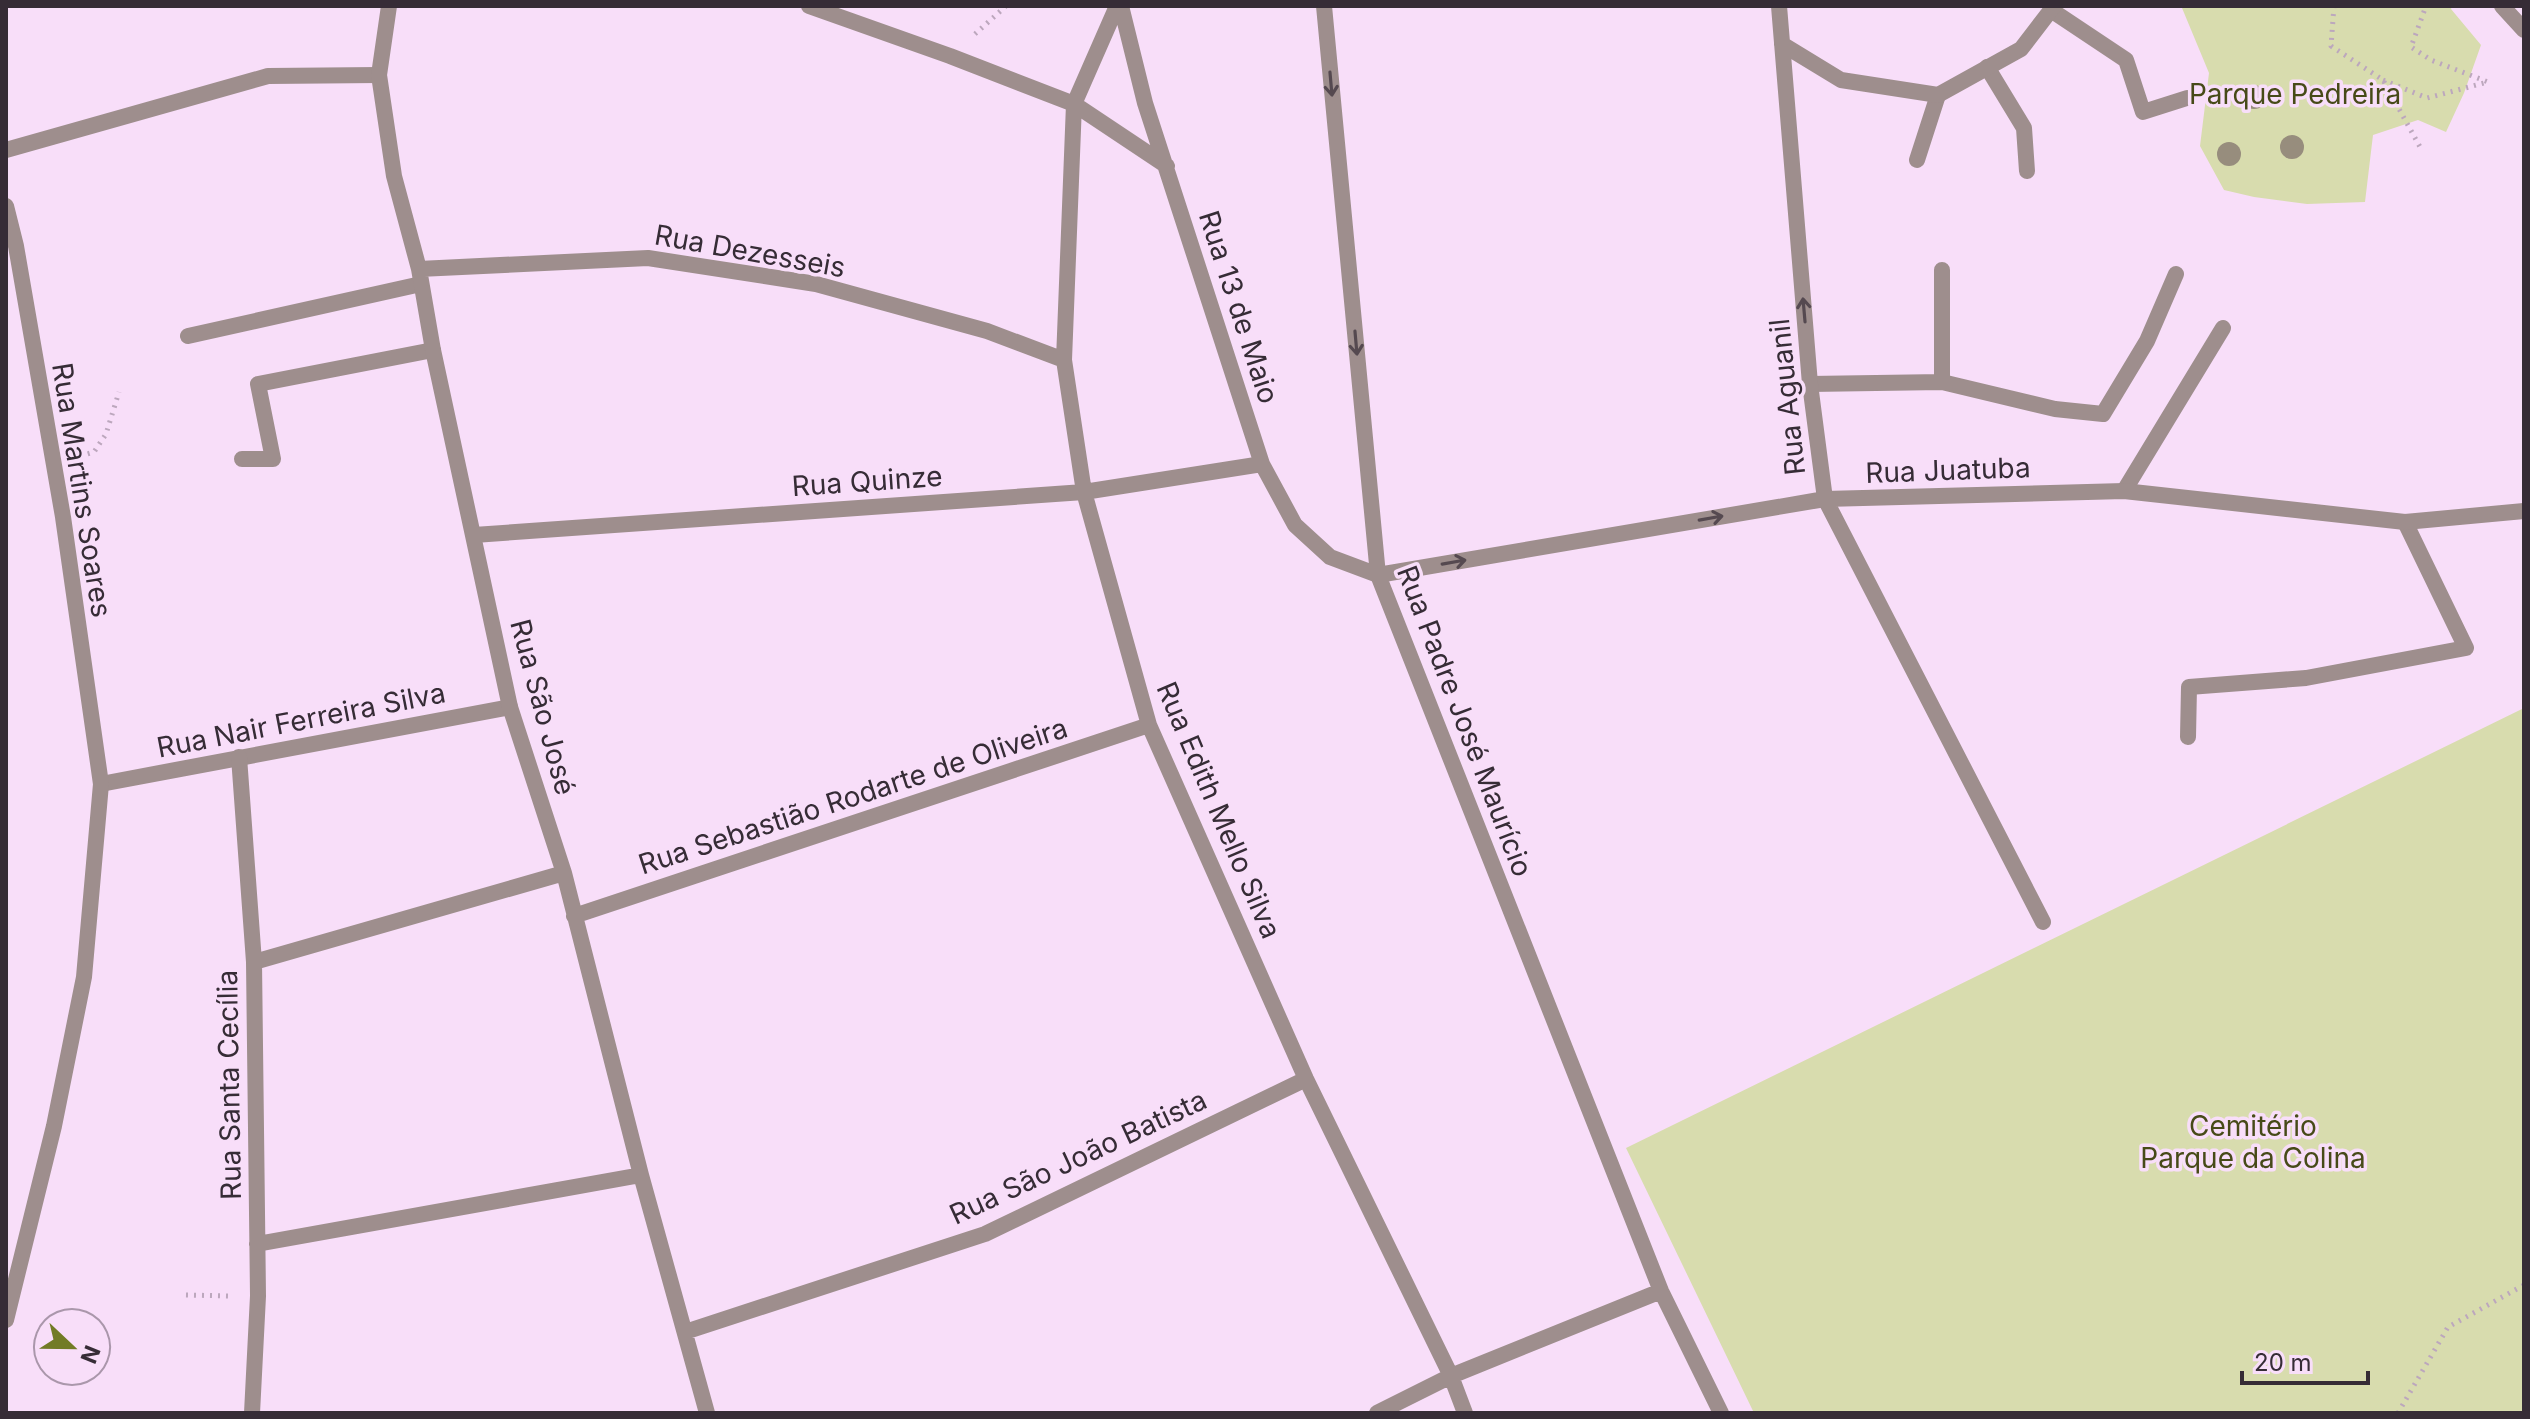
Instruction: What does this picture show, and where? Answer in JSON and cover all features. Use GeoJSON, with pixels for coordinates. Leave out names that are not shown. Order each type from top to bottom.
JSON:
{"type":"FeatureCollection","features":[{"type":"Feature","properties":{"kind":"street","name":"Rua São José"},"geometry":{"type":"LineString","coordinates":[[389,6],[379,75],[394,176],[420,277],[510,707],[564,873],[641,1175],[707,1413]]}},
{"type":"Feature","properties":{"kind":"street"},"geometry":{"type":"LineString","coordinates":[[809,6],[1074,104],[1167,166]]}},
{"type":"Feature","properties":{"kind":"street","name":"Rua Edith Mello Silva"},"geometry":{"type":"LineString","coordinates":[[1119,6],[1074,104],[1064,360],[1084,492],[1149,725],[1306,1079],[1451,1376],[1465,1413]]}},
{"type":"Feature","properties":{"kind":"street","name":"Rua 13 de Maio"},"geometry":{"type":"LineString","coordinates":[[1119,6],[1145,103],[1262,464],[1295,525],[1330,557],[1378,575]]}},
{"type":"Feature","properties":{"kind":"street","name":"Rua Padre José Maurício"},"geometry":{"type":"LineString","coordinates":[[1324,6],[1378,575],[1661,1291],[1721,1413]]}},
{"type":"Feature","properties":{"kind":"street","name":"Rua Aguanil"},"geometry":{"type":"LineString","coordinates":[[1779,6],[1810,384],[1825,499],[2043,922]]}},
{"type":"Feature","properties":{"kind":"street"},"geometry":{"type":"LineString","coordinates":[[2502,6],[2524,30]]}},
{"type":"Feature","properties":{"kind":"street"},"geometry":{"type":"LineString","coordinates":[[1782,44],[1841,80],[1938,95],[2021,49],[2052,8],[2126,60],[2143,112],[2187,98]]}},
{"type":"Feature","properties":{"kind":"street"},"geometry":{"type":"LineString","coordinates":[[1987,67],[2024,128],[2027,171]]}},
{"type":"Feature","properties":{"kind":"street"},"geometry":{"type":"LineString","coordinates":[[6,150],[268,76],[379,75]]}},
{"type":"Feature","properties":{"kind":"street"},"geometry":{"type":"LineString","coordinates":[[1917,160],[1938,95]]}},
{"type":"Feature","properties":{"kind":"street","name":"Rua Martins Soares"},"geometry":{"type":"LineString","coordinates":[[6,206],[16,246],[63,517],[101,784],[84,977],[54,1126],[6,1320]]}},
{"type":"Feature","properties":{"kind":"street","name":"Rua Dezesseis"},"geometry":{"type":"LineString","coordinates":[[188,336],[420,277],[648,258],[816,284],[987,331],[1064,360]]}},
{"type":"Feature","properties":{"kind":"street"},"geometry":{"type":"LineString","coordinates":[[1942,270],[1942,382]]}},
{"type":"Feature","properties":{"kind":"street"},"geometry":{"type":"LineString","coordinates":[[1810,384],[1942,382],[2055,409],[2103,414],[2147,341],[2176,274]]}},
{"type":"Feature","properties":{"kind":"street"},"geometry":{"type":"LineString","coordinates":[[2124,491],[2223,328]]}},
{"type":"Feature","properties":{"kind":"street"},"geometry":{"type":"LineString","coordinates":[[242,459],[273,459],[258,384],[433,350]]}},
{"type":"Feature","properties":{"kind":"street","name":"Rua Quinze"},"geometry":{"type":"LineString","coordinates":[[474,535],[1084,492],[1262,464]]}},
{"type":"Feature","properties":{"kind":"street","name":"Rua Juatuba"},"geometry":{"type":"LineString","coordinates":[[1378,575],[1825,499],[2124,491],[2405,522],[2524,511]]}},
{"type":"Feature","properties":{"kind":"street"},"geometry":{"type":"LineString","coordinates":[[2188,737],[2189,687],[2306,678],[2466,648],[2405,522]]}},
{"type":"Feature","properties":{"kind":"street","name":"Rua Nair Ferreira Silva"},"geometry":{"type":"LineString","coordinates":[[101,784],[510,707]]}},
{"type":"Feature","properties":{"kind":"street","name":"Rua Sebastião Rodarte de Oliveira"},"geometry":{"type":"LineString","coordinates":[[574,916],[1149,725]]}},
{"type":"Feature","properties":{"kind":"street","name":"Rua Santa Cecília"},"geometry":{"type":"LineString","coordinates":[[239,757],[254,962],[258,1296],[252,1413]]}},
{"type":"Feature","properties":{"kind":"street"},"geometry":{"type":"LineString","coordinates":[[254,962],[564,873]]}},
{"type":"Feature","properties":{"kind":"street","name":"Rua São João Batista"},"geometry":{"type":"LineString","coordinates":[[685,1332],[985,1234],[1306,1079]]}},
{"type":"Feature","properties":{"kind":"street"},"geometry":{"type":"LineString","coordinates":[[257,1244],[641,1175]]}},
{"type":"Feature","properties":{"kind":"street"},"geometry":{"type":"LineString","coordinates":[[1377,1413],[1451,1376],[1661,1291]]}},
{"type":"Feature","properties":{"kind":"path"},"geometry":{"type":"LineString","coordinates":[[950,56],[1006,6]]}},
{"type":"Feature","properties":{"kind":"path"},"geometry":{"type":"LineString","coordinates":[[2334,6],[2331,46],[2383,80],[2427,98],[2488,82],[2431,60],[2411,47],[2426,6]]}},
{"type":"Feature","properties":{"kind":"path"},"geometry":{"type":"LineString","coordinates":[[2383,80],[2420,147]]}},
{"type":"Feature","properties":{"kind":"path"},"geometry":{"type":"LineString","coordinates":[[52,464],[94,452],[106,434],[119,392]]}},
{"type":"Feature","properties":{"kind":"path"},"geometry":{"type":"LineString","coordinates":[[2398,1413],[2448,1327],[2524,1285]]}},
{"type":"Feature","properties":{"kind":"path"},"geometry":{"type":"LineString","coordinates":[[186,1295],[258,1296]]}},
{"type":"Feature","properties":{"kind":"green space","name":"Parque Pedreira"},"geometry":{"type":"Polygon","coordinates":[[[2452,6],[2451,9],[2481,45],[2446,132],[2418,120],[2373,135],[2365,202],[2307,204],[2224,190],[2200,146],[2209,73],[2182,8],[2452,6]]]}},
{"type":"Feature","properties":{"kind":"green space","name":"Cemitério Parque da Colina"},"geometry":{"type":"Polygon","coordinates":[[[2524,708],[2524,1413],[1754,1413],[1626,1148],[2524,708]]]}}]}
